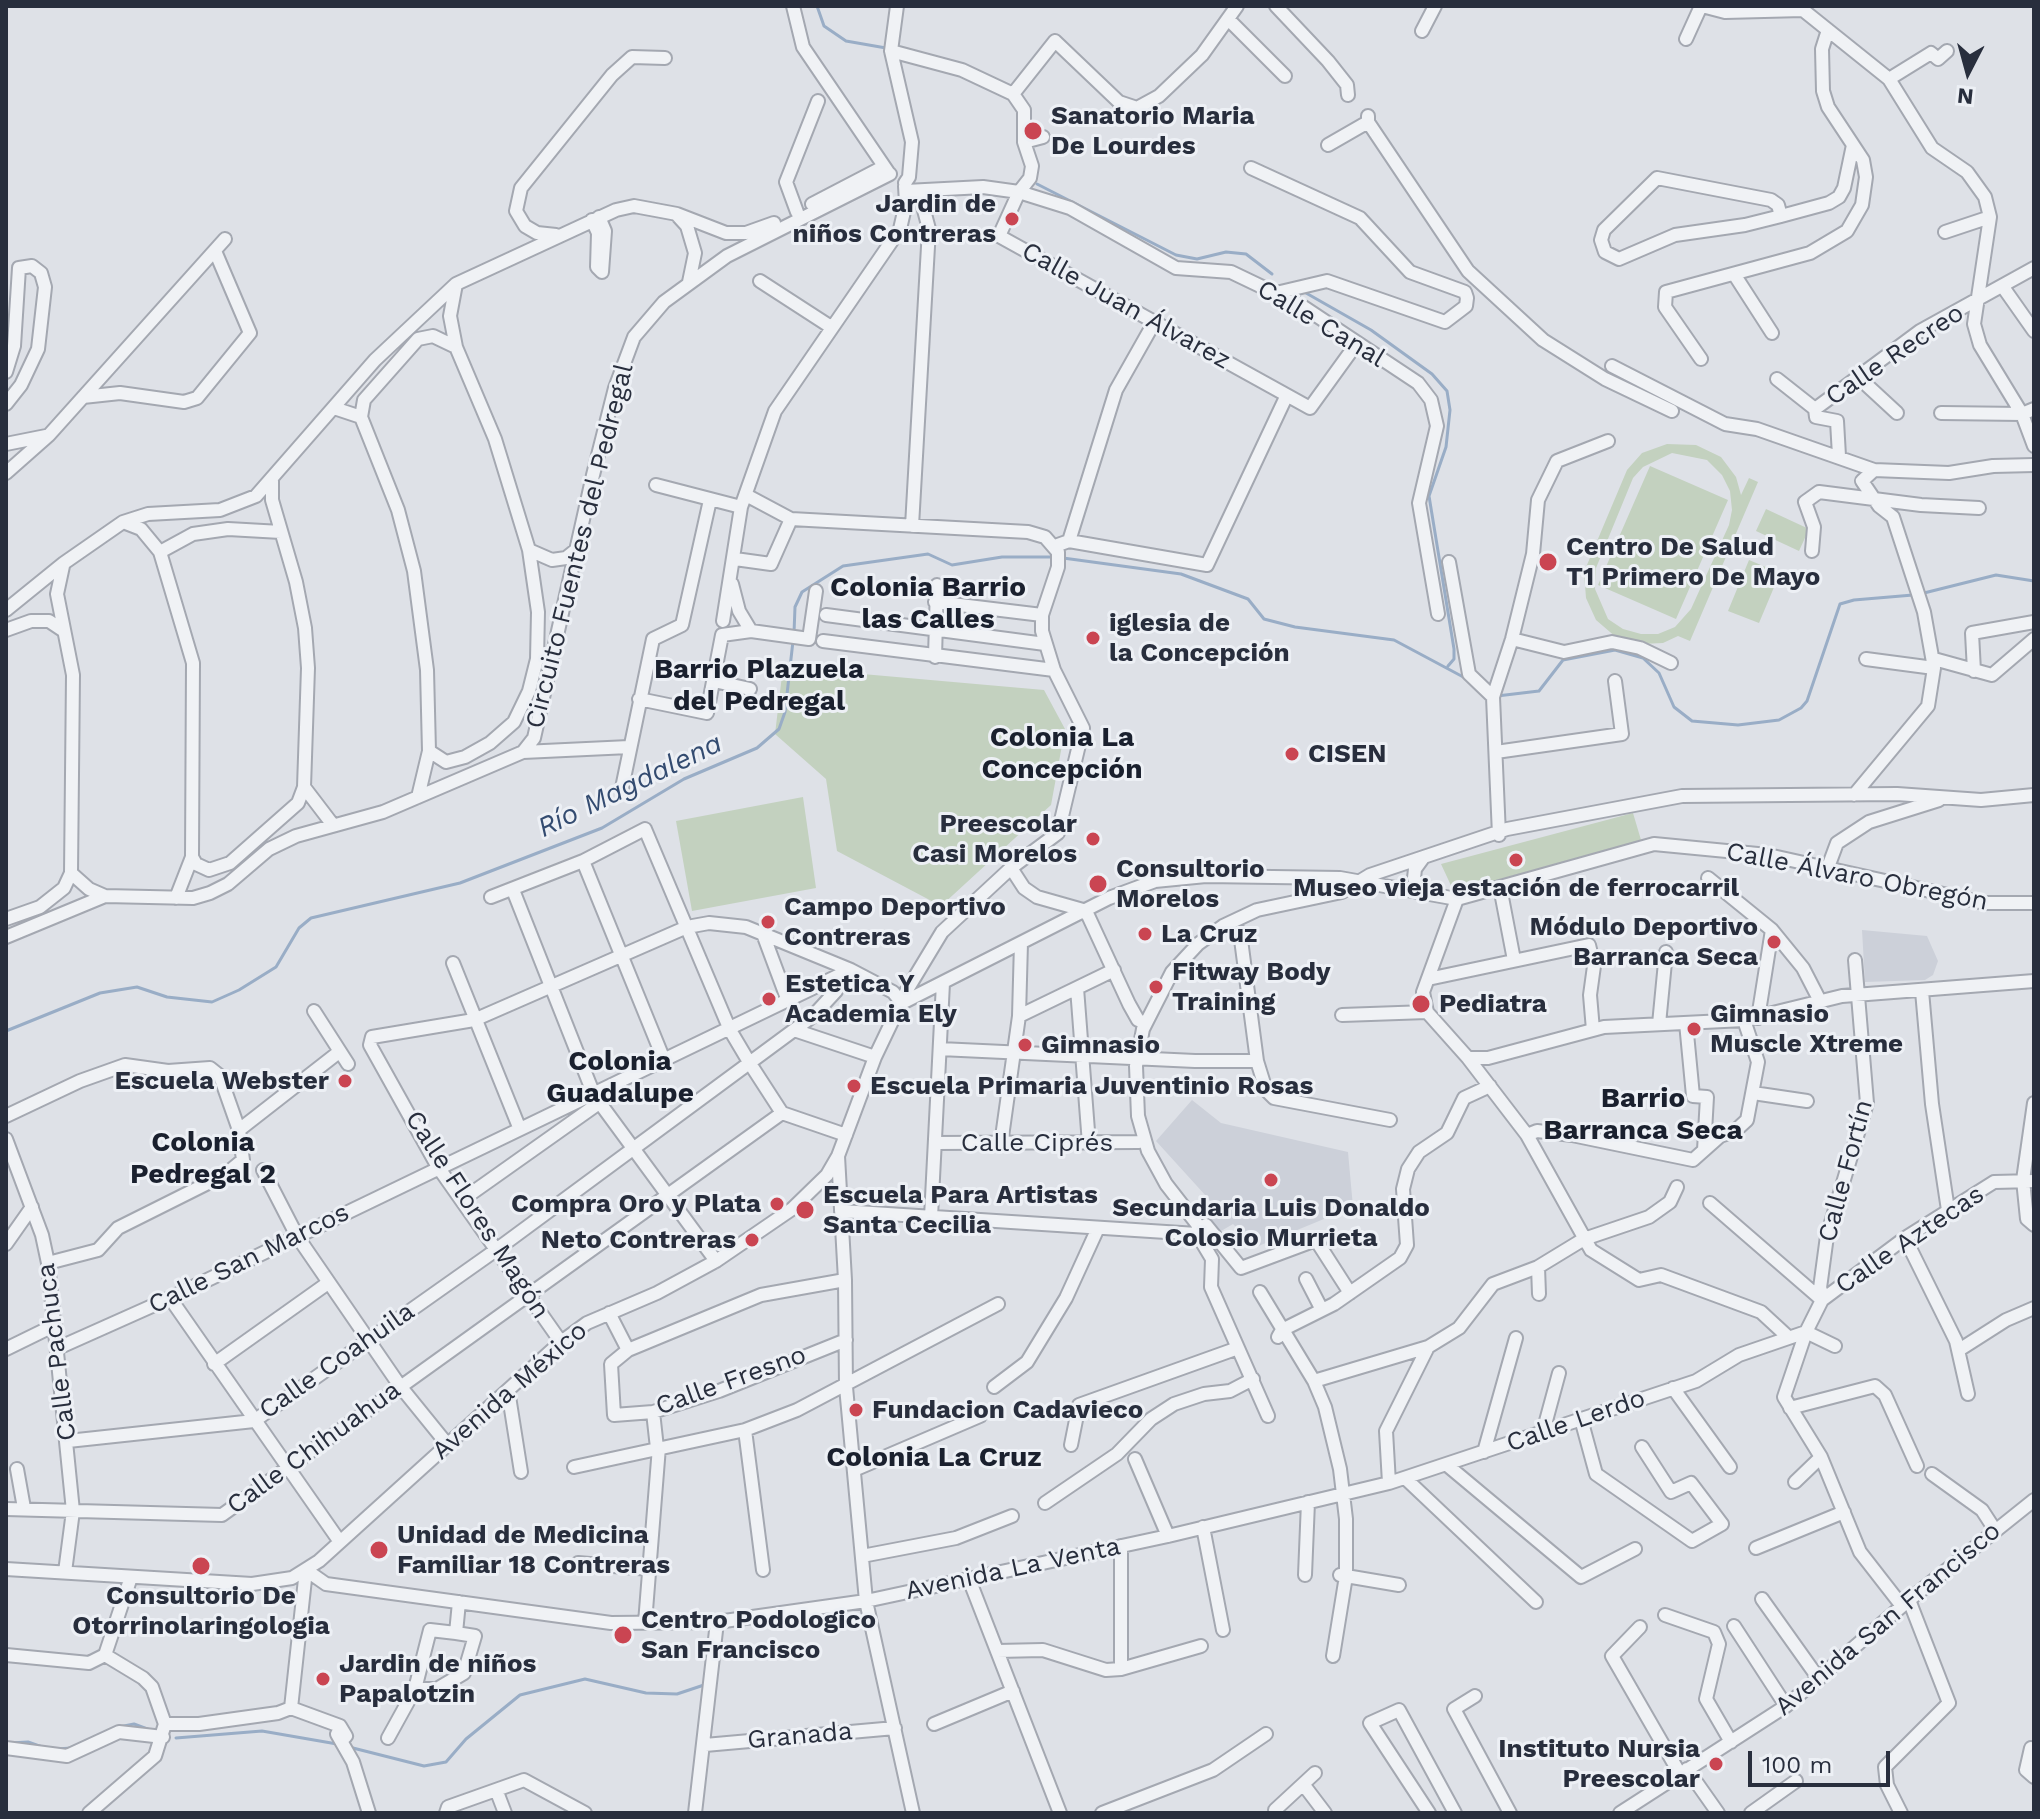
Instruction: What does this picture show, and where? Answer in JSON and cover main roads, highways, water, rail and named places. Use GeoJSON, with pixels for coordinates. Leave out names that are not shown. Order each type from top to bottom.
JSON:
{"type":"FeatureCollection","features":[{"type":"Feature","properties":{"kind":"waterway"},"geometry":{"type":"LineString","coordinates":[[817,6],[824,26],[846,41],[886,48]]}},
{"type":"Feature","properties":{"kind":"waterway"},"geometry":{"type":"LineString","coordinates":[[1037,184],[1176,255],[1197,259],[1226,252],[1246,254],[1272,274]]}},
{"type":"Feature","properties":{"kind":"waterway"},"geometry":{"type":"LineString","coordinates":[[1306,293],[1371,330],[1432,374],[1447,391],[1450,410],[1446,447],[1429,496],[1454,649],[1454,659],[1448,666]]}},
{"type":"Feature","properties":{"kind":"waterway","name":"Río Magdalena"},"geometry":{"type":"LineString","coordinates":[[794,633],[795,607],[802,592],[843,566],[928,554],[952,565],[1002,557],[1055,557]]}},
{"type":"Feature","properties":{"kind":"waterway","name":"Río Magdalena"},"geometry":{"type":"LineString","coordinates":[[1063,558],[1181,574],[1248,599],[1264,619],[1295,627],[1394,640],[1467,679]]}},
{"type":"Feature","properties":{"kind":"waterway","name":"Río Magdalena"},"geometry":{"type":"LineString","coordinates":[[1920,594],[1996,575],[2034,581]]}},
{"type":"Feature","properties":{"kind":"waterway","name":"Río Magdalena"},"geometry":{"type":"LineString","coordinates":[[1497,696],[1539,691],[1563,660],[1615,650],[1643,658],[1659,673],[1674,707],[1692,721],[1738,725],[1779,720],[1801,708],[1807,701],[1840,604],[1913,595]]}},
{"type":"Feature","properties":{"kind":"waterway","name":"Río Magdalena"},"geometry":{"type":"LineString","coordinates":[[6,1031],[100,993],[137,987],[167,997],[212,1002],[239,990],[276,967],[299,928],[311,918],[460,883],[602,828],[684,779],[757,748],[779,729],[785,712],[793,641]]}},
{"type":"Feature","properties":{"kind":"waterway"},"geometry":{"type":"LineString","coordinates":[[349,1747],[424,1766],[446,1762],[466,1739],[520,1695],[585,1679],[646,1693],[677,1694],[707,1684]]}},
{"type":"Feature","properties":{"kind":"waterway"},"geometry":{"type":"LineString","coordinates":[[119,1727],[134,1724],[150,1730]]}},
{"type":"Feature","properties":{"kind":"waterway"},"geometry":{"type":"LineString","coordinates":[[176,1738],[262,1731],[337,1744]]}},
{"type":"Feature","properties":{"kind":"waterway"},"geometry":{"type":"LineString","coordinates":[[10,1743],[28,1742],[45,1748]]}},
{"type":"Feature","properties":{"kind":"waterway"},"geometry":{"type":"LineString","coordinates":[[56,1749],[72,1748]]}},
{"type":"Feature","properties":{"kind":"place","name":"Sanatorio Maria De Lourdes"},"geometry":{"type":"Point","coordinates":[1033,131]}},
{"type":"Feature","properties":{"kind":"place","name":"Jardin de niños Contreras"},"geometry":{"type":"Point","coordinates":[1012,219]}},
{"type":"Feature","properties":{"kind":"place","name":"Centro De Salud T1 Primero De Mayo"},"geometry":{"type":"Point","coordinates":[1548,562]}},
{"type":"Feature","properties":{"kind":"place","name":"iglesia de la Concepción"},"geometry":{"type":"Point","coordinates":[1093,638]}},
{"type":"Feature","properties":{"kind":"place","name":"CISEN"},"geometry":{"type":"Point","coordinates":[1292,754]}},
{"type":"Feature","properties":{"kind":"place","name":"Preescolar Casi Morelos"},"geometry":{"type":"Point","coordinates":[1093,839]}},
{"type":"Feature","properties":{"kind":"place","name":"Museo vieja estación de ferrocarril"},"geometry":{"type":"Point","coordinates":[1516,860]}},
{"type":"Feature","properties":{"kind":"place","name":"Consultorio Morelos"},"geometry":{"type":"Point","coordinates":[1098,884]}},
{"type":"Feature","properties":{"kind":"place","name":"Campo Deportivo Contreras"},"geometry":{"type":"Point","coordinates":[768,922]}},
{"type":"Feature","properties":{"kind":"place","name":"La Cruz"},"geometry":{"type":"Point","coordinates":[1145,934]}},
{"type":"Feature","properties":{"kind":"place","name":"Módulo Deportivo Barranca Seca"},"geometry":{"type":"Point","coordinates":[1774,942]}},
{"type":"Feature","properties":{"kind":"place","name":"Fitway Body Training"},"geometry":{"type":"Point","coordinates":[1156,987]}},
{"type":"Feature","properties":{"kind":"place","name":"Estetica Y Academia Ely"},"geometry":{"type":"Point","coordinates":[769,999]}},
{"type":"Feature","properties":{"kind":"place","name":"Pediatra"},"geometry":{"type":"Point","coordinates":[1421,1004]}},
{"type":"Feature","properties":{"kind":"place","name":"Gimnasio Muscle Xtreme"},"geometry":{"type":"Point","coordinates":[1694,1029]}},
{"type":"Feature","properties":{"kind":"place","name":"Gimnasio"},"geometry":{"type":"Point","coordinates":[1025,1045]}},
{"type":"Feature","properties":{"kind":"place","name":"Escuela Webster"},"geometry":{"type":"Point","coordinates":[345,1081]}},
{"type":"Feature","properties":{"kind":"place","name":"Escuela Primaria Juventinio Rosas"},"geometry":{"type":"Point","coordinates":[854,1086]}},
{"type":"Feature","properties":{"kind":"place","name":"Secundaria Luis Donaldo Colosio Murrieta"},"geometry":{"type":"Point","coordinates":[1271,1180]}},
{"type":"Feature","properties":{"kind":"place","name":"Compra Oro y Plata"},"geometry":{"type":"Point","coordinates":[777,1204]}},
{"type":"Feature","properties":{"kind":"place","name":"Escuela Para Artistas Santa Cecilia"},"geometry":{"type":"Point","coordinates":[805,1210]}},
{"type":"Feature","properties":{"kind":"place","name":"Neto Contreras"},"geometry":{"type":"Point","coordinates":[752,1240]}},
{"type":"Feature","properties":{"kind":"place","name":"Fundacion Cadavieco"},"geometry":{"type":"Point","coordinates":[856,1410]}},
{"type":"Feature","properties":{"kind":"place","name":"Unidad de Medicina Familiar 18 Contreras"},"geometry":{"type":"Point","coordinates":[379,1550]}},
{"type":"Feature","properties":{"kind":"place","name":"Consultorio De Otorrinolaringologia"},"geometry":{"type":"Point","coordinates":[201,1566]}},
{"type":"Feature","properties":{"kind":"place","name":"Centro Podologico San Francisco"},"geometry":{"type":"Point","coordinates":[623,1635]}},
{"type":"Feature","properties":{"kind":"place","name":"Jardin de niños Papalotzin"},"geometry":{"type":"Point","coordinates":[323,1679]}},
{"type":"Feature","properties":{"kind":"place","name":"Instituto Nursia Preescolar"},"geometry":{"type":"Point","coordinates":[1716,1764]}},
{"type":"Feature","properties":{"kind":"district","name":"Colonia Barrio las Calles"},"geometry":{"type":"Point","coordinates":[928,604]}},
{"type":"Feature","properties":{"kind":"district","name":"Barrio Plazuela del Pedregal"},"geometry":{"type":"Point","coordinates":[759,686]}},
{"type":"Feature","properties":{"kind":"district","name":"Colonia La Concepción"},"geometry":{"type":"Point","coordinates":[1062,754]}},
{"type":"Feature","properties":{"kind":"district","name":"Colonia Guadalupe"},"geometry":{"type":"Point","coordinates":[620,1078]}},
{"type":"Feature","properties":{"kind":"district","name":"Barrio Barranca Seca"},"geometry":{"type":"Point","coordinates":[1643,1115]}},
{"type":"Feature","properties":{"kind":"district","name":"Colonia Pedregal 2"},"geometry":{"type":"Point","coordinates":[203,1159]}},
{"type":"Feature","properties":{"kind":"district","name":"Colonia La Cruz"},"geometry":{"type":"Point","coordinates":[934,1458]}}]}
